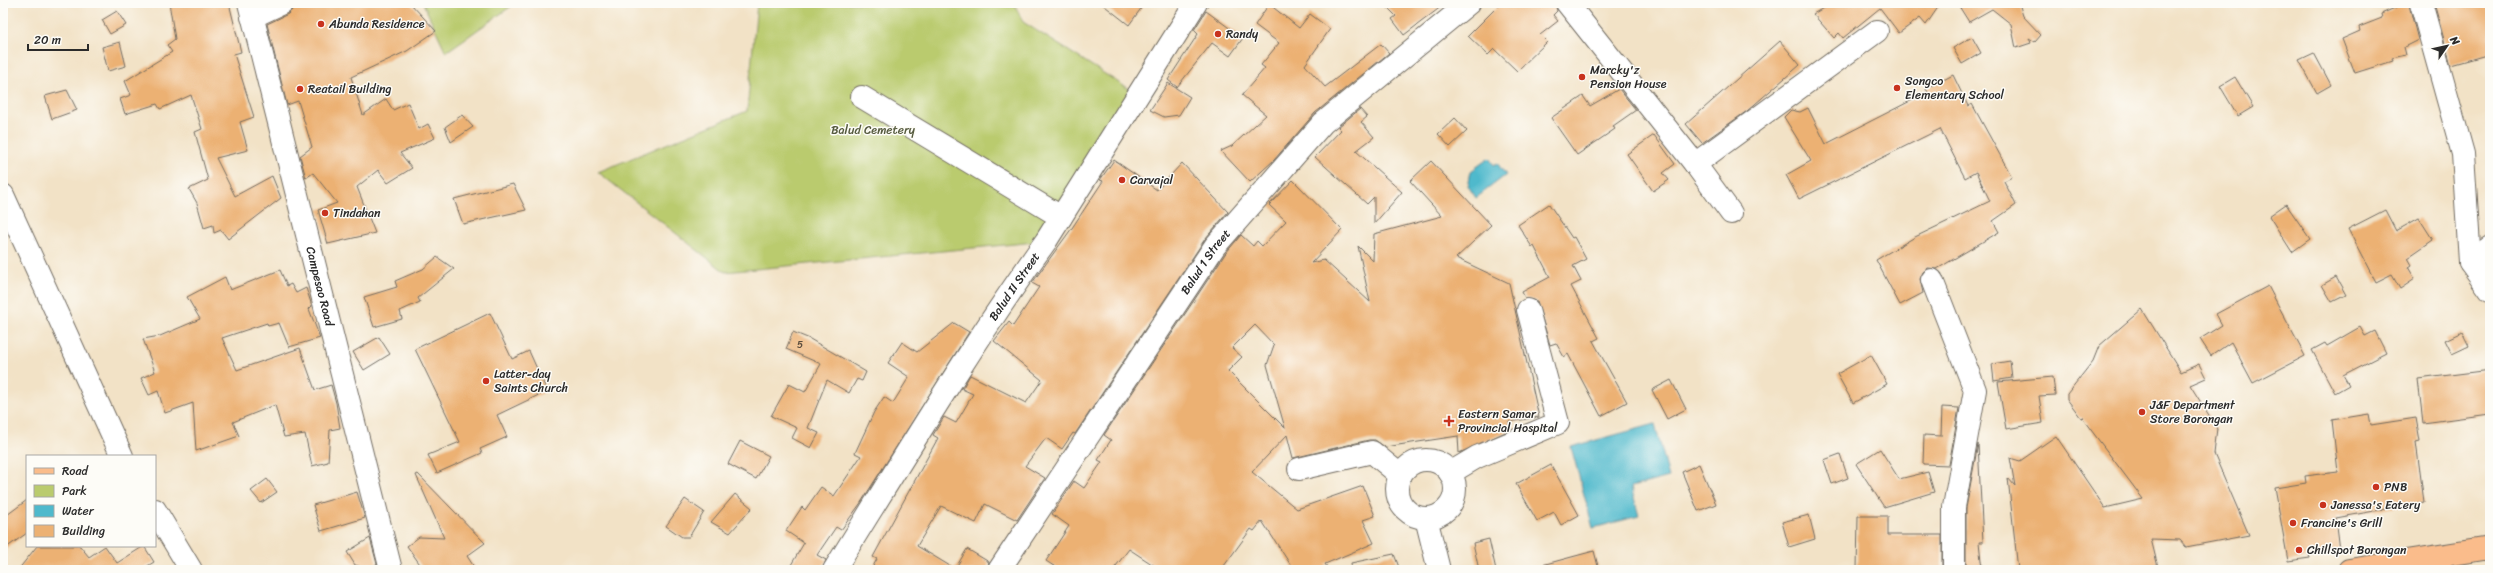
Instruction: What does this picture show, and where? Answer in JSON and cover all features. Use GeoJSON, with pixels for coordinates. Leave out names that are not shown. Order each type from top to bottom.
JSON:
{"type":"FeatureCollection","features":[{"type":"Feature","properties":{"kind":"main road"},"geometry":{"type":"LineString","coordinates":[[2349,570],[2490,548]]}},
{"type":"Feature","properties":{"kind":"street"},"geometry":{"type":"LineString","coordinates":[[250,10],[282,3]]}},
{"type":"Feature","properties":{"kind":"street","name":"Balud II Street"},"geometry":{"type":"LineString","coordinates":[[834,570],[916,438],[1061,217],[1196,3]]}},
{"type":"Feature","properties":{"kind":"street","name":"Balud 1 Street"},"geometry":{"type":"LineString","coordinates":[[999,570],[1215,246],[1323,123],[1469,3]]}},
{"type":"Feature","properties":{"kind":"street"},"geometry":{"type":"LineString","coordinates":[[1566,3],[1695,164],[1731,213]]}},
{"type":"Feature","properties":{"kind":"street"},"geometry":{"type":"LineString","coordinates":[[2421,3],[2463,154],[2470,262],[2490,290]]}},
{"type":"Feature","properties":{"kind":"street","name":"Campesao Road"},"geometry":{"type":"LineString","coordinates":[[250,10],[391,570]]}},
{"type":"Feature","properties":{"kind":"street"},"geometry":{"type":"LineString","coordinates":[[1695,164],[1877,31]]}},
{"type":"Feature","properties":{"kind":"street"},"geometry":{"type":"LineString","coordinates":[[862,97],[1061,217]]}},
{"type":"Feature","properties":{"kind":"street"},"geometry":{"type":"LineString","coordinates":[[3,195],[122,455]]}},
{"type":"Feature","properties":{"kind":"street"},"geometry":{"type":"LineString","coordinates":[[2470,262],[2490,247]]}},
{"type":"Feature","properties":{"kind":"street"},"geometry":{"type":"LineString","coordinates":[[1932,280],[1975,390],[1954,507],[1954,570]]}},
{"type":"Feature","properties":{"kind":"street"},"geometry":{"type":"LineString","coordinates":[[1450,473],[1477,457],[1558,423],[1528,310]]}},
{"type":"Feature","properties":{"kind":"street"},"geometry":{"type":"LineString","coordinates":[[1299,469],[1372,452],[1400,476]]}},
{"type":"Feature","properties":{"kind":"street"},"geometry":{"type":"LineString","coordinates":[[1422,460],[1437,462],[1450,473],[1455,490],[1451,502],[1443,512],[1426,518],[1411,514],[1399,502],[1396,485],[1400,476],[1408,466],[1422,460]]}},
{"type":"Feature","properties":{"kind":"street"},"geometry":{"type":"LineString","coordinates":[[156,512],[191,570]]}},
{"type":"Feature","properties":{"kind":"street"},"geometry":{"type":"LineString","coordinates":[[1426,518],[1439,570]]}},
{"type":"Feature","properties":{"kind":"green space"},"geometry":{"type":"Polygon","coordinates":[[[423,3],[516,3],[446,52],[423,3]]]}},
{"type":"Feature","properties":{"kind":"green space","name":"Balud Cemetery"},"geometry":{"type":"Polygon","coordinates":[[[757,3],[1014,3],[1023,22],[1138,95],[1046,241],[725,272],[598,172],[747,111],[757,3]]]}},
{"type":"Feature","properties":{"kind":"water"},"geometry":{"type":"Polygon","coordinates":[[[1489,158],[1494,165],[1497,163],[1506,175],[1476,198],[1468,186],[1471,171],[1489,158]]]}},
{"type":"Feature","properties":{"kind":"water"},"geometry":{"type":"Polygon","coordinates":[[[1655,424],[1669,477],[1631,487],[1639,516],[1593,528],[1571,447],[1655,424]]]}},
{"type":"Feature","properties":{"kind":"building"},"geometry":{"type":"Polygon","coordinates":[[[169,3],[229,3],[241,52],[234,54],[254,117],[240,122],[248,150],[216,158],[235,196],[272,176],[281,198],[228,239],[221,230],[214,233],[213,225],[204,228],[197,203],[189,189],[208,180],[195,132],[202,129],[191,95],[160,109],[157,104],[125,114],[120,99],[131,95],[125,81],[172,52],[167,45],[175,39],[169,3]]]}},
{"type":"Feature","properties":{"kind":"building"},"geometry":{"type":"Polygon","coordinates":[[[294,3],[410,3],[436,31],[407,51],[351,77],[363,115],[386,99],[393,110],[408,103],[419,129],[428,124],[435,138],[400,153],[412,168],[388,183],[378,170],[357,187],[375,233],[328,244],[318,210],[337,203],[313,173],[306,178],[300,156],[312,147],[298,101],[287,105],[267,24],[288,14],[292,10],[294,3]]]}},
{"type":"Feature","properties":{"kind":"building"},"geometry":{"type":"Polygon","coordinates":[[[1101,3],[1145,3],[1129,25],[1101,3]]]}},
{"type":"Feature","properties":{"kind":"building"},"geometry":{"type":"Polygon","coordinates":[[[1383,3],[1446,3],[1404,35],[1392,19],[1396,16],[1383,3]]]}},
{"type":"Feature","properties":{"kind":"building"},"geometry":{"type":"Polygon","coordinates":[[[1501,3],[1555,3],[1557,11],[1553,15],[1558,21],[1540,35],[1547,42],[1517,71],[1494,49],[1488,55],[1468,36],[1501,3]]]}},
{"type":"Feature","properties":{"kind":"building"},"geometry":{"type":"Polygon","coordinates":[[[1832,3],[1941,3],[1926,25],[1920,18],[1899,33],[1880,8],[1843,38],[1839,33],[1834,38],[1813,14],[1832,3]]]}},
{"type":"Feature","properties":{"kind":"building"},"geometry":{"type":"Polygon","coordinates":[[[1957,3],[2019,3],[2023,16],[2041,35],[2035,42],[2029,38],[2031,43],[2016,48],[2011,24],[1992,9],[1969,22],[1957,3]]]}},
{"type":"Feature","properties":{"kind":"building"},"geometry":{"type":"Polygon","coordinates":[[[2434,3],[2490,3],[2490,54],[2451,65],[2434,3]]]}},
{"type":"Feature","properties":{"kind":"building"},"geometry":{"type":"Polygon","coordinates":[[[1269,4],[1299,28],[1310,14],[1330,29],[1305,65],[1325,87],[1381,44],[1389,53],[1315,113],[1274,160],[1250,182],[1221,151],[1232,146],[1266,115],[1242,95],[1265,68],[1261,65],[1279,43],[1255,25],[1269,4]]]}},
{"type":"Feature","properties":{"kind":"building"},"geometry":{"type":"Polygon","coordinates":[[[2404,4],[2409,5],[2418,40],[2404,47],[2406,55],[2392,58],[2393,61],[2355,73],[2342,39],[2360,31],[2359,27],[2382,18],[2381,14],[2404,4]]]}},
{"type":"Feature","properties":{"kind":"building"},"geometry":{"type":"Polygon","coordinates":[[[117,11],[126,25],[110,34],[102,20],[117,11]]]}},
{"type":"Feature","properties":{"kind":"building"},"geometry":{"type":"Polygon","coordinates":[[[1206,11],[1243,38],[1230,56],[1212,43],[1177,87],[1168,80],[1198,34],[1194,30],[1206,11]]]}},
{"type":"Feature","properties":{"kind":"building"},"geometry":{"type":"Polygon","coordinates":[[[1972,37],[1981,53],[1962,64],[1953,48],[1972,37]]]}},
{"type":"Feature","properties":{"kind":"building"},"geometry":{"type":"Polygon","coordinates":[[[1780,41],[1800,65],[1747,111],[1702,143],[1686,124],[1780,41]]]}},
{"type":"Feature","properties":{"kind":"building"},"geometry":{"type":"Polygon","coordinates":[[[120,42],[126,66],[108,71],[102,47],[120,42]]]}},
{"type":"Feature","properties":{"kind":"building"},"geometry":{"type":"Polygon","coordinates":[[[2314,53],[2331,85],[2317,93],[2299,60],[2314,53]]]}},
{"type":"Feature","properties":{"kind":"building"},"geometry":{"type":"Polygon","coordinates":[[[1953,75],[1968,106],[1972,104],[2012,177],[2004,181],[2016,205],[1993,221],[1999,232],[1937,269],[1928,268],[1923,272],[1920,279],[1923,293],[1900,305],[1876,260],[1915,237],[1990,201],[1976,172],[1965,178],[1940,129],[1799,199],[1786,175],[1811,161],[1784,117],[1791,110],[1800,112],[1808,108],[1826,144],[1928,92],[1926,89],[1953,75]]]}},
{"type":"Feature","properties":{"kind":"building"},"geometry":{"type":"Polygon","coordinates":[[[2235,77],[2253,107],[2238,116],[2220,86],[2235,77]]]}},
{"type":"Feature","properties":{"kind":"building"},"geometry":{"type":"Polygon","coordinates":[[[1168,83],[1190,97],[1179,115],[1164,117],[1150,110],[1168,83]]]}},
{"type":"Feature","properties":{"kind":"building"},"geometry":{"type":"Polygon","coordinates":[[[1619,89],[1636,110],[1613,126],[1615,129],[1577,155],[1551,118],[1583,96],[1590,106],[1619,89]]]}},
{"type":"Feature","properties":{"kind":"building"},"geometry":{"type":"Polygon","coordinates":[[[67,90],[77,110],[52,119],[45,96],[67,90]]]}},
{"type":"Feature","properties":{"kind":"building"},"geometry":{"type":"Polygon","coordinates":[[[1360,109],[1367,117],[1361,122],[1374,137],[1356,151],[1402,192],[1374,224],[1374,197],[1367,204],[1315,157],[1341,130],[1338,127],[1360,109]]]}},
{"type":"Feature","properties":{"kind":"building"},"geometry":{"type":"Polygon","coordinates":[[[462,115],[473,127],[451,142],[445,127],[462,115]]]}},
{"type":"Feature","properties":{"kind":"building"},"geometry":{"type":"Polygon","coordinates":[[[1455,118],[1467,131],[1450,147],[1438,134],[1455,118]]]}},
{"type":"Feature","properties":{"kind":"building"},"geometry":{"type":"Polygon","coordinates":[[[1654,135],[1675,164],[1663,173],[1669,180],[1653,191],[1627,154],[1654,135]]]}},
{"type":"Feature","properties":{"kind":"building"},"geometry":{"type":"Polygon","coordinates":[[[1114,160],[1157,190],[1182,163],[1228,212],[1205,239],[1075,434],[1073,433],[1062,449],[1046,438],[1025,466],[1045,478],[1017,520],[985,504],[976,523],[941,506],[917,546],[955,569],[967,549],[989,562],[987,570],[871,570],[877,559],[873,557],[938,438],[933,435],[944,417],[956,423],[973,394],[962,389],[970,375],[1026,403],[1042,380],[994,341],[1009,322],[1013,326],[1039,287],[1032,283],[1072,228],[1103,181],[1100,180],[1114,160]]]}},
{"type":"Feature","properties":{"kind":"building"},"geometry":{"type":"Polygon","coordinates":[[[1431,161],[1491,225],[1456,258],[1509,283],[1539,417],[1509,422],[1510,430],[1459,453],[1458,436],[1385,447],[1375,440],[1369,440],[1293,458],[1287,435],[1252,472],[1297,509],[1363,486],[1375,516],[1363,520],[1374,543],[1325,564],[1329,570],[1294,570],[1262,521],[1254,531],[1251,529],[1221,570],[1161,570],[1129,549],[1113,570],[1060,570],[1046,561],[1069,526],[1052,514],[1074,481],[1084,488],[1102,462],[1098,460],[1111,440],[1104,435],[1225,254],[1241,235],[1253,246],[1257,241],[1262,246],[1286,221],[1269,205],[1293,180],[1342,230],[1311,263],[1324,260],[1370,302],[1358,246],[1373,261],[1374,234],[1442,216],[1410,181],[1431,161]],[[1255,325],[1232,348],[1242,357],[1228,371],[1285,428],[1267,365],[1274,345],[1255,325]]]}},
{"type":"Feature","properties":{"kind":"building"},"geometry":{"type":"Polygon","coordinates":[[[513,184],[526,210],[463,224],[454,199],[513,184]]]}},
{"type":"Feature","properties":{"kind":"building"},"geometry":{"type":"Polygon","coordinates":[[[1549,204],[1572,238],[1574,237],[1586,259],[1573,266],[1581,281],[1571,286],[1599,338],[1593,341],[1627,402],[1601,416],[1568,354],[1564,357],[1556,343],[1550,345],[1537,301],[1525,298],[1522,292],[1550,277],[1534,246],[1532,247],[1518,225],[1549,204]]]}},
{"type":"Feature","properties":{"kind":"building"},"geometry":{"type":"Polygon","coordinates":[[[2286,204],[2310,239],[2292,252],[2269,216],[2286,204]]]}},
{"type":"Feature","properties":{"kind":"building"},"geometry":{"type":"Polygon","coordinates":[[[2385,210],[2396,231],[2419,218],[2433,240],[2407,258],[2411,265],[2408,267],[2415,279],[2400,289],[2392,275],[2376,283],[2348,229],[2385,210]]]}},
{"type":"Feature","properties":{"kind":"building"},"geometry":{"type":"Polygon","coordinates":[[[437,257],[454,269],[418,298],[420,302],[400,311],[402,319],[374,327],[364,297],[397,287],[395,281],[423,269],[437,257]]]}},
{"type":"Feature","properties":{"kind":"building"},"geometry":{"type":"Polygon","coordinates":[[[280,270],[287,286],[291,284],[296,293],[306,288],[312,306],[309,309],[320,338],[289,347],[279,323],[268,326],[267,323],[222,338],[237,370],[300,348],[315,390],[331,385],[336,403],[340,428],[330,430],[328,462],[312,466],[305,434],[284,437],[275,405],[233,422],[239,436],[196,451],[193,403],[165,413],[158,391],[149,395],[141,378],[155,372],[143,339],[160,336],[200,319],[187,297],[225,277],[230,290],[280,270]]]}},
{"type":"Feature","properties":{"kind":"building"},"geometry":{"type":"Polygon","coordinates":[[[2336,277],[2346,295],[2332,302],[2322,285],[2336,277]]]}},
{"type":"Feature","properties":{"kind":"building"},"geometry":{"type":"Polygon","coordinates":[[[2268,286],[2305,356],[2253,383],[2231,342],[2211,356],[2200,339],[2222,325],[2216,314],[2268,286]]]}},
{"type":"Feature","properties":{"kind":"building","name":"J&F Department Store Borongan"},"geometry":{"type":"Polygon","coordinates":[[[2142,309],[2181,372],[2199,364],[2206,378],[2190,385],[2217,428],[2214,454],[2249,535],[2186,547],[2180,540],[2151,539],[2158,567],[2146,570],[2018,570],[2008,478],[2015,486],[2010,458],[2020,461],[2056,436],[2105,508],[2143,499],[2082,418],[2084,417],[2081,418],[2067,399],[2067,394],[2093,361],[2099,346],[2142,309]]]}},
{"type":"Feature","properties":{"kind":"building","name":"Latter-day Saints Church"},"geometry":{"type":"Polygon","coordinates":[[[490,313],[512,359],[529,351],[547,391],[497,415],[507,437],[480,449],[482,453],[437,473],[428,455],[460,442],[415,349],[490,313]]]}},
{"type":"Feature","properties":{"kind":"building"},"geometry":{"type":"Polygon","coordinates":[[[954,323],[969,332],[860,504],[841,530],[836,527],[817,555],[826,560],[822,570],[788,570],[804,543],[786,531],[802,507],[805,510],[821,487],[834,496],[861,456],[855,453],[874,412],[884,397],[893,403],[909,377],[888,363],[902,342],[917,352],[954,323]]]}},
{"type":"Feature","properties":{"kind":"building"},"geometry":{"type":"Polygon","coordinates":[[[2360,327],[2365,336],[2375,331],[2386,353],[2343,375],[2349,385],[2335,393],[2312,350],[2325,343],[2327,346],[2360,327]]]}},
{"type":"Feature","properties":{"kind":"building"},"geometry":{"type":"Polygon","coordinates":[[[793,332],[810,339],[866,372],[862,381],[857,379],[849,393],[827,380],[808,428],[819,433],[811,448],[792,438],[797,428],[771,416],[789,384],[805,392],[821,364],[786,349],[793,332]]]}},
{"type":"Feature","properties":{"kind":"building"},"geometry":{"type":"Polygon","coordinates":[[[2462,332],[2469,346],[2452,354],[2445,340],[2462,332]]]}},
{"type":"Feature","properties":{"kind":"building"},"geometry":{"type":"Polygon","coordinates":[[[379,337],[390,354],[364,370],[353,352],[379,337]]]}},
{"type":"Feature","properties":{"kind":"building"},"geometry":{"type":"Polygon","coordinates":[[[1871,355],[1887,384],[1853,403],[1837,374],[1871,355]]]}},
{"type":"Feature","properties":{"kind":"building"},"geometry":{"type":"Polygon","coordinates":[[[2010,361],[2012,378],[1994,381],[1992,364],[2010,361]]]}},
{"type":"Feature","properties":{"kind":"building"},"geometry":{"type":"Polygon","coordinates":[[[2490,370],[2490,414],[2423,423],[2418,379],[2490,370]]]}},
{"type":"Feature","properties":{"kind":"building"},"geometry":{"type":"Polygon","coordinates":[[[2053,377],[2055,395],[2039,396],[2043,423],[2006,429],[1998,382],[2053,377]]]}},
{"type":"Feature","properties":{"kind":"building"},"geometry":{"type":"Polygon","coordinates":[[[1671,380],[1686,409],[1667,419],[1652,390],[1671,380]]]}},
{"type":"Feature","properties":{"kind":"building"},"geometry":{"type":"Polygon","coordinates":[[[1942,407],[1959,408],[1949,465],[1923,464],[1924,435],[1941,436],[1942,407]]]}},
{"type":"Feature","properties":{"kind":"building"},"geometry":{"type":"Polygon","coordinates":[[[2369,414],[2371,425],[2416,418],[2420,441],[2416,442],[2424,502],[2336,518],[2340,550],[2309,554],[2310,558],[2288,561],[2275,488],[2306,483],[2305,476],[2338,472],[2332,420],[2369,414]]]}},
{"type":"Feature","properties":{"kind":"building"},"geometry":{"type":"Polygon","coordinates":[[[740,441],[769,456],[756,479],[728,464],[740,441]]]}},
{"type":"Feature","properties":{"kind":"building"},"geometry":{"type":"Polygon","coordinates":[[[1978,444],[1983,542],[1979,542],[1982,570],[1966,570],[1966,508],[1978,444]]]}},
{"type":"Feature","properties":{"kind":"building"},"geometry":{"type":"Polygon","coordinates":[[[1880,449],[1899,479],[1928,472],[1934,492],[1884,507],[1856,464],[1880,449]]]}},
{"type":"Feature","properties":{"kind":"building"},"geometry":{"type":"Polygon","coordinates":[[[1840,454],[1848,478],[1832,484],[1824,460],[1840,454]]]}},
{"type":"Feature","properties":{"kind":"building"},"geometry":{"type":"Polygon","coordinates":[[[1699,464],[1716,504],[1698,511],[1682,472],[1699,464]]]}},
{"type":"Feature","properties":{"kind":"building"},"geometry":{"type":"Polygon","coordinates":[[[1551,465],[1579,515],[1561,525],[1554,512],[1537,521],[1516,484],[1551,465]]]}},
{"type":"Feature","properties":{"kind":"building"},"geometry":{"type":"Polygon","coordinates":[[[418,474],[485,543],[467,556],[476,570],[424,570],[407,546],[419,537],[444,538],[416,475],[418,474]]]}},
{"type":"Feature","properties":{"kind":"building"},"geometry":{"type":"Polygon","coordinates":[[[267,479],[277,492],[261,503],[251,491],[267,479]]]}},
{"type":"Feature","properties":{"kind":"building"},"geometry":{"type":"Polygon","coordinates":[[[357,492],[365,518],[321,531],[313,505],[357,492]]]}},
{"type":"Feature","properties":{"kind":"building"},"geometry":{"type":"Polygon","coordinates":[[[735,494],[752,508],[730,533],[711,522],[735,494]]]}},
{"type":"Feature","properties":{"kind":"building"},"geometry":{"type":"Polygon","coordinates":[[[685,499],[704,512],[689,537],[682,537],[666,526],[685,499]]]}},
{"type":"Feature","properties":{"kind":"building"},"geometry":{"type":"Polygon","coordinates":[[[26,501],[26,534],[3,550],[3,518],[26,501]]]}},
{"type":"Feature","properties":{"kind":"building"},"geometry":{"type":"Polygon","coordinates":[[[1809,515],[1815,539],[1789,547],[1782,522],[1809,515]]]}},
{"type":"Feature","properties":{"kind":"building"},"geometry":{"type":"Polygon","coordinates":[[[1858,516],[1888,516],[1888,535],[1942,535],[1942,570],[1857,570],[1858,516]]]}},
{"type":"Feature","properties":{"kind":"building"},"geometry":{"type":"Polygon","coordinates":[[[370,538],[377,564],[368,569],[355,565],[347,552],[370,538]]]}},
{"type":"Feature","properties":{"kind":"building"},"geometry":{"type":"Polygon","coordinates":[[[1489,539],[1496,570],[1479,570],[1473,543],[1489,539]]]}},
{"type":"Feature","properties":{"kind":"building"},"geometry":{"type":"Polygon","coordinates":[[[36,547],[81,547],[89,557],[106,547],[117,563],[145,547],[154,562],[141,570],[18,570],[36,547]]]}},
{"type":"Feature","properties":{"kind":"building"},"geometry":{"type":"Polygon","coordinates":[[[1594,551],[1599,570],[1543,570],[1542,565],[1594,551]]]}},
{"type":"Feature","properties":{"kind":"building"},"geometry":{"type":"Polygon","coordinates":[[[1394,554],[1400,570],[1352,570],[1351,563],[1394,554]]]}},
{"type":"Feature","properties":{"kind":"place","name":"Abunda Residence"},"geometry":{"type":"Point","coordinates":[321,24]}},
{"type":"Feature","properties":{"kind":"place","name":"Randy"},"geometry":{"type":"Point","coordinates":[1218,34]}},
{"type":"Feature","properties":{"kind":"place","name":"Marcky'z Pension House"},"geometry":{"type":"Point","coordinates":[1582,77]}},
{"type":"Feature","properties":{"kind":"place","name":"Songco Elementary School"},"geometry":{"type":"Point","coordinates":[1897,88]}},
{"type":"Feature","properties":{"kind":"place","name":"Reatail Building"},"geometry":{"type":"Point","coordinates":[300,89]}},
{"type":"Feature","properties":{"kind":"place","name":"Carvajal"},"geometry":{"type":"Point","coordinates":[1122,180]}},
{"type":"Feature","properties":{"kind":"place","name":"Tindahan"},"geometry":{"type":"Point","coordinates":[325,213]}},
{"type":"Feature","properties":{"kind":"place","name":"Latter-day Saints Church"},"geometry":{"type":"Point","coordinates":[486,381]}},
{"type":"Feature","properties":{"kind":"place","name":"J&F Department Store Borongan"},"geometry":{"type":"Point","coordinates":[2142,412]}},
{"type":"Feature","properties":{"kind":"place","name":"Eastern Samar Provincial Hospital"},"geometry":{"type":"Point","coordinates":[1449,421]}},
{"type":"Feature","properties":{"kind":"place","name":"PNB"},"geometry":{"type":"Point","coordinates":[2376,487]}},
{"type":"Feature","properties":{"kind":"place","name":"Janessa's Eatery"},"geometry":{"type":"Point","coordinates":[2323,505]}},
{"type":"Feature","properties":{"kind":"place","name":"Francine's Grill"},"geometry":{"type":"Point","coordinates":[2293,523]}},
{"type":"Feature","properties":{"kind":"place","name":"Chillspot Borongan"},"geometry":{"type":"Point","coordinates":[2299,550]}}]}
